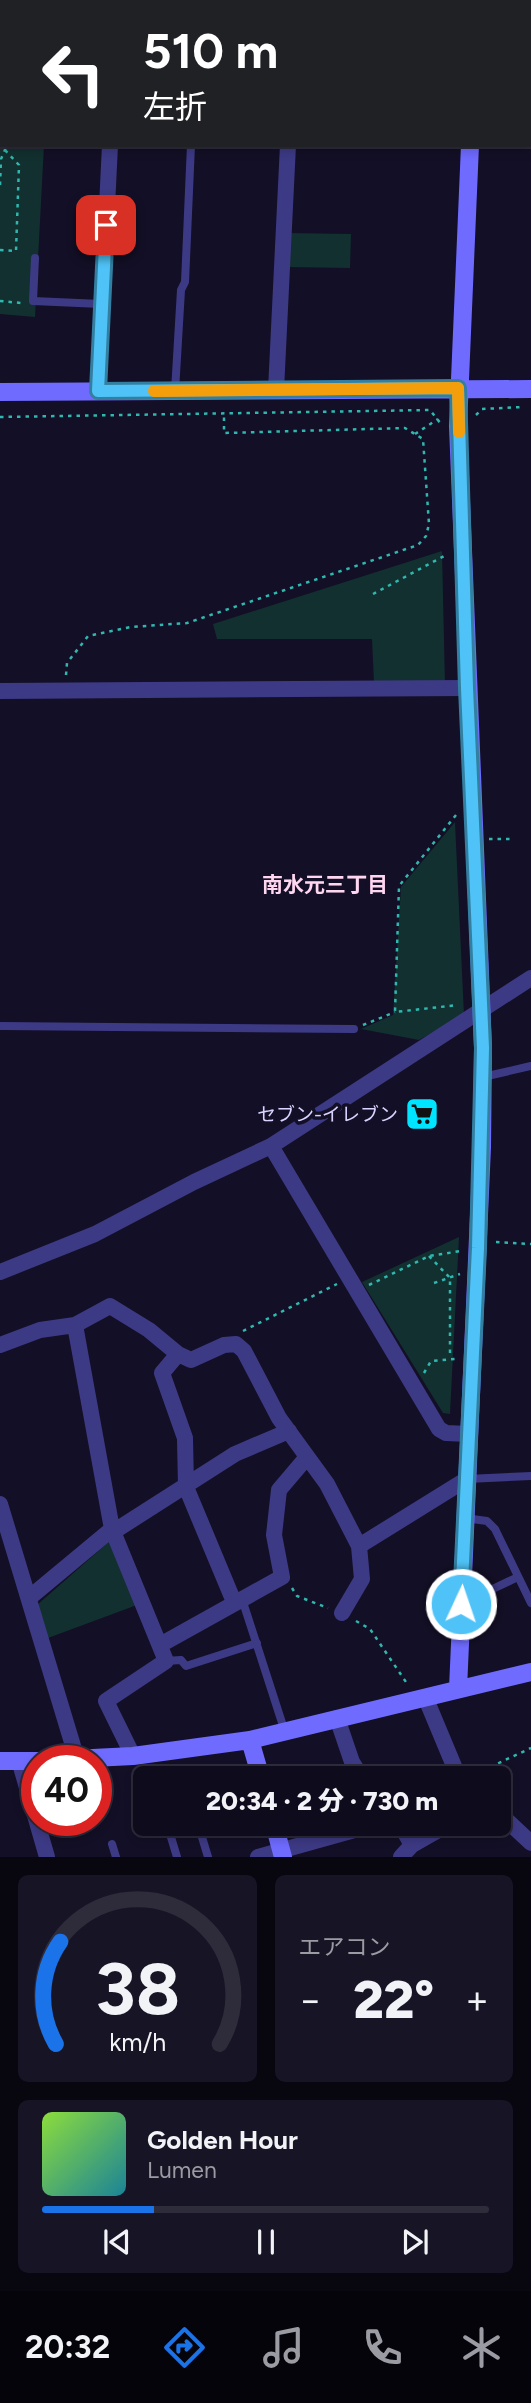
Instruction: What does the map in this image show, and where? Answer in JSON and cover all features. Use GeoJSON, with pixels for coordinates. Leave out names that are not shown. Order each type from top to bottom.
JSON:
{"type":"FeatureCollection","features":[{"type":"Feature","properties":{"kind":"street"},"geometry":{"type":"LineString","coordinates":[[98,391],[110,147]]}},
{"type":"Feature","properties":{"kind":"street"},"geometry":{"type":"LineString","coordinates":[[276,390],[288,147]]}},
{"type":"Feature","properties":{"kind":"street"},"geometry":{"type":"LineString","coordinates":[[458,1689],[478,1269],[483,1077],[475,1008],[458,388],[470,147]]}},
{"type":"Feature","properties":{"kind":"street"},"geometry":{"type":"LineString","coordinates":[[0,392],[531,389]]}},
{"type":"Feature","properties":{"kind":"street"},"geometry":{"type":"LineString","coordinates":[[0,691],[467,688]]}},
{"type":"Feature","properties":{"kind":"street"},"geometry":{"type":"LineString","coordinates":[[0,1272],[95,1234],[194,1182],[271,1146],[475,1008],[531,978]]}},
{"type":"Feature","properties":{"kind":"street"},"geometry":{"type":"LineString","coordinates":[[271,1146],[439,1429],[446,1433],[469,1434]]}},
{"type":"Feature","properties":{"kind":"street"},"geometry":{"type":"LineString","coordinates":[[0,1345],[40,1330],[75,1325],[110,1306],[149,1330],[178,1354],[191,1360],[224,1345],[236,1344],[244,1351],[289,1431],[327,1484],[359,1546],[362,1579],[342,1613]]}},
{"type":"Feature","properties":{"kind":"street"},"geometry":{"type":"LineString","coordinates":[[75,1325],[113,1530],[166,1661],[106,1701],[133,1756]]}},
{"type":"Feature","properties":{"kind":"street"},"geometry":{"type":"LineString","coordinates":[[178,1354],[162,1373],[185,1438],[186,1486],[238,1600]]}},
{"type":"Feature","properties":{"kind":"street"},"geometry":{"type":"LineString","coordinates":[[29,1598],[113,1530],[235,1454],[289,1431]]}},
{"type":"Feature","properties":{"kind":"street"},"geometry":{"type":"LineString","coordinates":[[160,1645],[282,1577],[274,1535],[279,1490],[307,1457]]}},
{"type":"Feature","properties":{"kind":"street"},"geometry":{"type":"LineString","coordinates":[[359,1546],[467,1479]]}},
{"type":"Feature","properties":{"kind":"street"},"geometry":{"type":"LineString","coordinates":[[0,1504],[73,1745]]}},
{"type":"Feature","properties":{"kind":"street"},"geometry":{"type":"LineString","coordinates":[[112,1757],[250,1740],[531,1672]]}},
{"type":"Feature","properties":{"kind":"street"},"geometry":{"type":"LineString","coordinates":[[421,1699],[452,1766]]}},
{"type":"Feature","properties":{"kind":"street"},"geometry":{"type":"LineString","coordinates":[[337,1718],[354,1766]]}},
{"type":"Feature","properties":{"kind":"street"},"geometry":{"type":"LineString","coordinates":[[250,1740],[258,1766]]}},
{"type":"Feature","properties":{"kind":"street"},"geometry":{"type":"LineString","coordinates":[[12,1759],[21,1782]]}},
{"type":"Feature","properties":{"kind":"street"},"geometry":{"type":"LineString","coordinates":[[511,1824],[531,1843]]}},
{"type":"Feature","properties":{"kind":"street"},"geometry":{"type":"LineString","coordinates":[[41,1836],[47,1857]]}},
{"type":"Feature","properties":{"kind":"street"},"geometry":{"type":"LineString","coordinates":[[277,1836],[282,1854]]}},
{"type":"Feature","properties":{"kind":"street"},"geometry":{"type":"LineString","coordinates":[[258,1857],[282,1854],[338,1836]]}},
{"type":"Feature","properties":{"kind":"street"},"geometry":{"type":"LineString","coordinates":[[406,1851],[430,1836]]}},
{"type":"Feature","properties":{"kind":"lane"},"geometry":{"type":"LineString","coordinates":[[175,391],[191,147]]}},
{"type":"Feature","properties":{"kind":"lane"},"geometry":{"type":"LineString","coordinates":[[36,258],[33,302],[102,304]]}},
{"type":"Feature","properties":{"kind":"lane"},"geometry":{"type":"LineString","coordinates":[[0,1026],[354,1029]]}},
{"type":"Feature","properties":{"kind":"lane"},"geometry":{"type":"LineString","coordinates":[[483,1077],[531,1066]]}},
{"type":"Feature","properties":{"kind":"lane"},"geometry":{"type":"LineString","coordinates":[[467,1479],[531,1476]]}},
{"type":"Feature","properties":{"kind":"lane"},"geometry":{"type":"LineString","coordinates":[[466,1518],[487,1521],[495,1529],[531,1603]]}},
{"type":"Feature","properties":{"kind":"lane"},"geometry":{"type":"LineString","coordinates":[[461,1604],[518,1577]]}},
{"type":"Feature","properties":{"kind":"lane"},"geometry":{"type":"LineString","coordinates":[[238,1600],[257,1643],[285,1732]]}},
{"type":"Feature","properties":{"kind":"lane"},"geometry":{"type":"LineString","coordinates":[[166,1661],[181,1660],[186,1666],[257,1643]]}},
{"type":"Feature","properties":{"kind":"lane"},"geometry":{"type":"LineString","coordinates":[[171,1836],[177,1857]]}},
{"type":"Feature","properties":{"kind":"lane"},"geometry":{"type":"LineString","coordinates":[[202,1836],[208,1857]]}},
{"type":"Feature","properties":{"kind":"lane"},"geometry":{"type":"LineString","coordinates":[[112,1844],[116,1857]]}},
{"type":"Feature","properties":{"kind":"path"},"geometry":{"type":"LineString","coordinates":[[0,185],[1,159],[6,147]]}},
{"type":"Feature","properties":{"kind":"path"},"geometry":{"type":"LineString","coordinates":[[0,250],[16,251],[19,165],[5,150]]}},
{"type":"Feature","properties":{"kind":"path"},"geometry":{"type":"LineString","coordinates":[[0,301],[26,303]]}},
{"type":"Feature","properties":{"kind":"path"},"geometry":{"type":"LineString","coordinates":[[467,412],[476,415],[482,409],[531,407]]}},
{"type":"Feature","properties":{"kind":"path"},"geometry":{"type":"LineString","coordinates":[[0,417],[432,410],[446,429]]}},
{"type":"Feature","properties":{"kind":"path"},"geometry":{"type":"LineString","coordinates":[[64,689],[67,663],[88,636],[131,626],[187,623],[418,545],[426,536],[429,524],[423,439],[405,428],[224,433],[224,413]]}},
{"type":"Feature","properties":{"kind":"path"},"geometry":{"type":"LineString","coordinates":[[415,435],[438,419]]}},
{"type":"Feature","properties":{"kind":"path"},"geometry":{"type":"LineString","coordinates":[[373,594],[449,554]]}},
{"type":"Feature","properties":{"kind":"path"},"geometry":{"type":"LineString","coordinates":[[456,806],[457,828]]}},
{"type":"Feature","properties":{"kind":"path"},"geometry":{"type":"LineString","coordinates":[[396,1012],[399,886],[457,814]]}},
{"type":"Feature","properties":{"kind":"path"},"geometry":{"type":"LineString","coordinates":[[489,839],[510,838]]}},
{"type":"Feature","properties":{"kind":"path"},"geometry":{"type":"LineString","coordinates":[[354,1029],[396,1012],[475,1008]]}},
{"type":"Feature","properties":{"kind":"path"},"geometry":{"type":"LineString","coordinates":[[236,1344],[236,1335],[353,1284],[429,1256],[479,1244],[531,1244]]}},
{"type":"Feature","properties":{"kind":"path"},"geometry":{"type":"LineString","coordinates":[[429,1256],[450,1278],[450,1358]]}},
{"type":"Feature","properties":{"kind":"path"},"geometry":{"type":"LineString","coordinates":[[434,1283],[478,1269]]}},
{"type":"Feature","properties":{"kind":"path"},"geometry":{"type":"LineString","coordinates":[[415,1388],[431,1361],[450,1358],[474,1359]]}},
{"type":"Feature","properties":{"kind":"path"},"geometry":{"type":"LineString","coordinates":[[282,1577],[297,1596],[342,1613],[370,1629],[421,1699]]}},
{"type":"Feature","properties":{"kind":"path"},"geometry":{"type":"LineString","coordinates":[[491,1766],[531,1748]]}},
{"type":"Feature","properties":{"kind":"green space"},"geometry":{"type":"Polygon","coordinates":[[[0,147],[44,147],[35,317],[0,314],[0,147]]]}},
{"type":"Feature","properties":{"kind":"green space"},"geometry":{"type":"Polygon","coordinates":[[[287,233],[351,234],[350,268],[286,267],[287,233]]]}},
{"type":"Feature","properties":{"kind":"green space"},"geometry":{"type":"Polygon","coordinates":[[[442,551],[445,684],[374,683],[372,639],[217,639],[213,624],[442,551]]]}},
{"type":"Feature","properties":{"kind":"green space"},"geometry":{"type":"Polygon","coordinates":[[[455,822],[464,1015],[419,1040],[361,1029],[393,1015],[401,887],[455,822]]]}},
{"type":"Feature","properties":{"kind":"green space"},"geometry":{"type":"Polygon","coordinates":[[[459,1237],[450,1414],[443,1413],[362,1282],[459,1237]]]}},
{"type":"Feature","properties":{"kind":"green space"},"geometry":{"type":"Polygon","coordinates":[[[111,1540],[137,1605],[48,1638],[37,1605],[111,1540]]]}},
{"type":"Feature","properties":{"kind":"slow traffic"},"geometry":{"type":"LineString","coordinates":[[154,391],[458,388],[459,432]]}},
{"type":"Feature","properties":{"kind":"place","name":"セブン-イレブン"},"geometry":{"type":"Point","coordinates":[422,1114]}},
{"type":"Feature","properties":{"kind":"district","name":"南水元三丁目"},"geometry":{"type":"Point","coordinates":[325,885]}},
{"type":"Feature","properties":{"kind":"route"},"geometry":{"type":"LineString","coordinates":[[106,225],[98,391],[458,388],[467,688],[483,1048],[474,1359],[461,1604]]}}]}
